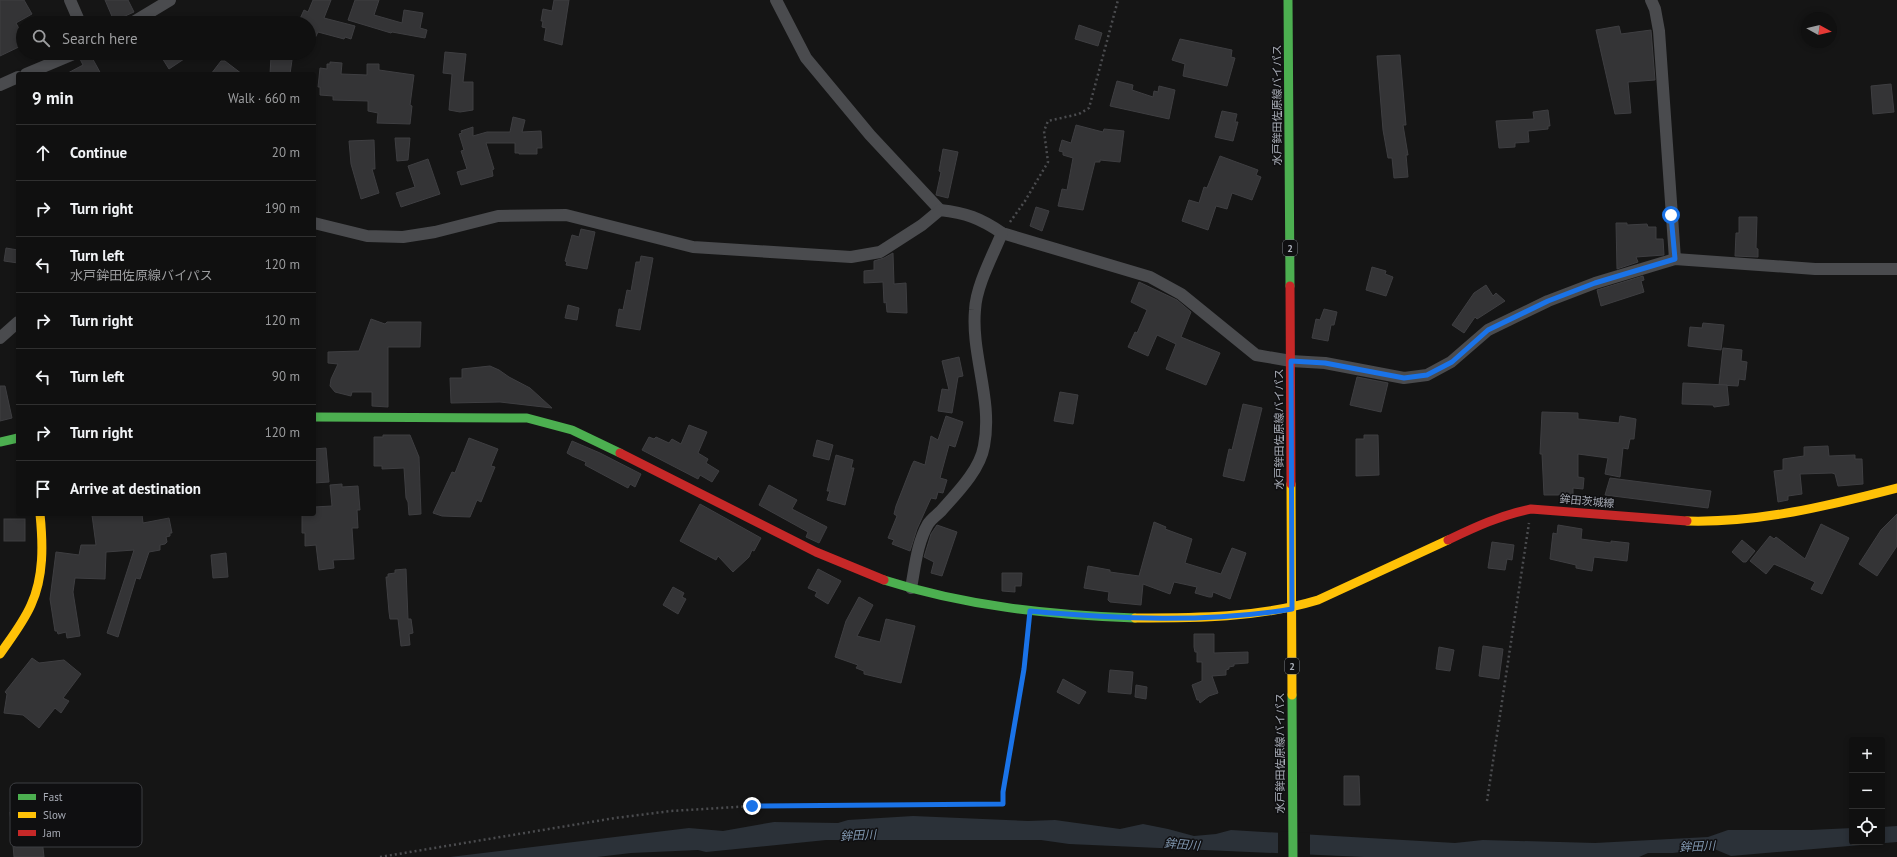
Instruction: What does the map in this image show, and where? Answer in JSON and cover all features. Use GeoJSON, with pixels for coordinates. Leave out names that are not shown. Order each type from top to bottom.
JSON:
{"type":"FeatureCollection","features":[{"type":"Feature","properties":{"kind":"main road","name":"水戸鉾田佐原線バイパス"},"geometry":{"type":"LineString","coordinates":[[1288,0],[1293,857]]}},
{"type":"Feature","properties":{"kind":"main road","name":"鉾田茨城線"},"geometry":{"type":"LineString","coordinates":[[316,417],[497,417],[527,418],[547,422],[604,444],[839,563],[911,588],[965,600],[1030,611],[1130,618],[1235,616],[1292,609],[1318,600],[1489,521],[1515,512],[1531,509],[1686,521],[1726,521],[1801,510],[1897,488]]}},
{"type":"Feature","properties":{"kind":"main road"},"geometry":{"type":"LineString","coordinates":[[0,442],[16,438]]}},
{"type":"Feature","properties":{"kind":"main road"},"geometry":{"type":"LineString","coordinates":[[0,654],[23,620],[35,596],[43,538],[40,516]]}},
{"type":"Feature","properties":{"kind":"street"},"geometry":{"type":"LineString","coordinates":[[70,0],[77,16]]}},
{"type":"Feature","properties":{"kind":"street"},"geometry":{"type":"LineString","coordinates":[[144,16],[170,0]]}},
{"type":"Feature","properties":{"kind":"street"},"geometry":{"type":"LineString","coordinates":[[776,0],[806,58],[870,134],[940,210],[961,212],[984,221],[1002,232],[1150,278],[1181,294],[1256,355],[1291,361],[1325,363],[1404,378],[1427,375],[1452,362],[1488,330],[1548,301],[1595,283],[1675,259],[1815,269],[1897,269]]}},
{"type":"Feature","properties":{"kind":"street"},"geometry":{"type":"LineString","coordinates":[[1651,0],[1655,9],[1659,31],[1675,259]]}},
{"type":"Feature","properties":{"kind":"street"},"geometry":{"type":"LineString","coordinates":[[31,72],[59,60]]}},
{"type":"Feature","properties":{"kind":"street"},"geometry":{"type":"LineString","coordinates":[[0,84],[16,78]]}},
{"type":"Feature","properties":{"kind":"street"},"geometry":{"type":"LineString","coordinates":[[316,223],[367,236],[403,237],[435,232],[498,216],[566,214],[693,247],[851,257],[880,252],[922,225],[940,210]]}},
{"type":"Feature","properties":{"kind":"street"},"geometry":{"type":"LineString","coordinates":[[911,588],[918,552],[928,523],[977,467],[984,447],[986,424],[985,397],[974,327],[975,308],[980,290],[1002,232]]}},
{"type":"Feature","properties":{"kind":"street"},"geometry":{"type":"LineString","coordinates":[[0,338],[16,324]]}},
{"type":"Feature","properties":{"kind":"path"},"geometry":{"type":"LineString","coordinates":[[1002,232],[1025,201],[1048,162],[1044,131],[1048,121],[1079,114],[1089,108],[1118,0]]}},
{"type":"Feature","properties":{"kind":"path"},"geometry":{"type":"LineString","coordinates":[[1487,801],[1531,509]]}},
{"type":"Feature","properties":{"kind":"path"},"geometry":{"type":"LineString","coordinates":[[380,857],[615,818],[671,811],[760,806],[1003,804],[1003,792],[1024,669],[1030,611]]}},
{"type":"Feature","properties":{"kind":"water","name":"鉾田川"},"geometry":{"type":"Polygon","coordinates":[[[913,816],[1028,821],[1055,820],[1120,829],[1143,824],[1194,836],[1216,834],[1231,830],[1455,843],[1483,840],[1595,843],[1708,837],[1728,830],[1811,830],[1849,828],[1849,845],[1861,845],[1731,856],[1712,848],[1673,853],[1648,853],[1639,857],[1364,857],[1069,844],[1041,840],[826,840],[706,852],[698,850],[631,853],[597,857],[450,857],[689,828],[723,831],[774,822],[838,823],[848,820],[913,816]]]}},
{"type":"Feature","properties":{"kind":"water"},"geometry":{"type":"Polygon","coordinates":[[[1897,826],[1897,842],[1885,843],[1885,827],[1897,826]]]}},
{"type":"Feature","properties":{"kind":"pier"},"geometry":{"type":"Polygon","coordinates":[[[1278,831],[1310,833],[1310,857],[1278,856],[1278,831]]]}},
{"type":"Feature","properties":{"kind":"building"},"geometry":{"type":"Polygon","coordinates":[[[0,0],[24,0],[32,14],[28,16],[16,16],[16,48],[0,56],[0,0]]]}},
{"type":"Feature","properties":{"kind":"building"},"geometry":{"type":"Polygon","coordinates":[[[105,0],[128,0],[134,12],[125,16],[112,16],[105,0]]]}},
{"type":"Feature","properties":{"kind":"building"},"geometry":{"type":"Polygon","coordinates":[[[313,0],[331,0],[324,18],[355,26],[351,39],[345,37],[344,39],[318,32],[316,36],[316,16],[301,16],[304,10],[308,12],[313,0]]]}},
{"type":"Feature","properties":{"kind":"building"},"geometry":{"type":"Polygon","coordinates":[[[355,0],[379,0],[374,15],[402,23],[404,10],[423,13],[420,28],[427,30],[425,38],[391,33],[348,20],[355,0]]]}},
{"type":"Feature","properties":{"kind":"building"},"geometry":{"type":"Polygon","coordinates":[[[554,0],[569,0],[562,45],[544,40],[546,28],[542,27],[543,21],[541,21],[543,9],[552,11],[554,0]]]}},
{"type":"Feature","properties":{"kind":"building"},"geometry":{"type":"Polygon","coordinates":[[[1079,25],[1102,33],[1098,46],[1075,39],[1079,25]]]}},
{"type":"Feature","properties":{"kind":"building"},"geometry":{"type":"Polygon","coordinates":[[[1619,26],[1621,34],[1651,30],[1655,80],[1628,82],[1631,113],[1615,114],[1596,30],[1619,26]]]}},
{"type":"Feature","properties":{"kind":"building"},"geometry":{"type":"Polygon","coordinates":[[[1180,39],[1232,50],[1231,57],[1235,58],[1227,86],[1183,76],[1185,64],[1172,60],[1180,39]]]}},
{"type":"Feature","properties":{"kind":"building"},"geometry":{"type":"Polygon","coordinates":[[[445,52],[466,54],[463,82],[473,82],[473,110],[460,112],[449,110],[452,74],[443,73],[445,52]]]}},
{"type":"Feature","properties":{"kind":"building"},"geometry":{"type":"Polygon","coordinates":[[[1400,55],[1406,125],[1403,125],[1408,155],[1406,155],[1408,177],[1394,178],[1392,158],[1388,158],[1383,130],[1377,56],[1400,55]]]}},
{"type":"Feature","properties":{"kind":"building"},"geometry":{"type":"Polygon","coordinates":[[[80,60],[93,60],[100,72],[70,72],[83,65],[80,60]]]}},
{"type":"Feature","properties":{"kind":"building"},"geometry":{"type":"Polygon","coordinates":[[[163,60],[182,60],[169,69],[163,60]]]}},
{"type":"Feature","properties":{"kind":"building"},"geometry":{"type":"Polygon","coordinates":[[[271,60],[292,60],[290,72],[270,72],[271,60]]]}},
{"type":"Feature","properties":{"kind":"building"},"geometry":{"type":"Polygon","coordinates":[[[221,61],[225,61],[239,72],[213,72],[221,61]]]}},
{"type":"Feature","properties":{"kind":"building"},"geometry":{"type":"Polygon","coordinates":[[[330,62],[342,63],[341,74],[367,75],[367,64],[379,64],[379,70],[414,75],[410,105],[412,106],[410,124],[377,123],[378,113],[368,111],[368,101],[333,100],[333,96],[320,95],[320,87],[318,87],[320,68],[327,69],[327,64],[330,64],[330,62]]]}},
{"type":"Feature","properties":{"kind":"building"},"geometry":{"type":"Polygon","coordinates":[[[1117,81],[1133,85],[1132,90],[1153,97],[1154,91],[1158,92],[1159,86],[1175,90],[1169,119],[1110,106],[1117,81]]]}},
{"type":"Feature","properties":{"kind":"building"},"geometry":{"type":"Polygon","coordinates":[[[1891,84],[1894,112],[1873,114],[1871,86],[1891,84]]]}},
{"type":"Feature","properties":{"kind":"building"},"geometry":{"type":"Polygon","coordinates":[[[1548,110],[1550,126],[1548,126],[1548,129],[1528,131],[1529,142],[1515,143],[1515,147],[1499,148],[1496,121],[1534,119],[1533,112],[1548,110]]]}},
{"type":"Feature","properties":{"kind":"building"},"geometry":{"type":"Polygon","coordinates":[[[1222,111],[1237,114],[1235,122],[1238,122],[1233,141],[1215,137],[1222,111]]]}},
{"type":"Feature","properties":{"kind":"building"},"geometry":{"type":"Polygon","coordinates":[[[513,117],[525,120],[522,132],[541,131],[542,148],[537,148],[537,154],[519,154],[515,153],[515,143],[486,143],[494,169],[492,170],[493,176],[461,185],[457,172],[467,169],[461,151],[464,150],[459,134],[462,133],[461,131],[473,127],[473,136],[487,132],[510,132],[513,117]]]}},
{"type":"Feature","properties":{"kind":"building"},"geometry":{"type":"Polygon","coordinates":[[[1076,125],[1103,132],[1104,129],[1124,131],[1120,162],[1100,160],[1100,162],[1095,162],[1083,210],[1058,206],[1062,189],[1067,190],[1073,158],[1063,155],[1063,152],[1059,151],[1062,140],[1071,143],[1076,125]]]}},
{"type":"Feature","properties":{"kind":"building"},"geometry":{"type":"Polygon","coordinates":[[[395,138],[410,138],[408,160],[397,161],[395,138]]]}},
{"type":"Feature","properties":{"kind":"building"},"geometry":{"type":"Polygon","coordinates":[[[374,140],[375,169],[372,169],[379,193],[361,199],[351,164],[349,141],[374,140]]]}},
{"type":"Feature","properties":{"kind":"building"},"geometry":{"type":"Polygon","coordinates":[[[943,149],[958,152],[948,198],[936,195],[941,172],[939,171],[943,149]]]}},
{"type":"Feature","properties":{"kind":"building"},"geometry":{"type":"Polygon","coordinates":[[[1220,156],[1258,170],[1256,175],[1261,177],[1252,200],[1232,193],[1227,209],[1216,206],[1208,230],[1182,221],[1189,200],[1199,203],[1204,187],[1207,188],[1220,156]]]}},
{"type":"Feature","properties":{"kind":"building"},"geometry":{"type":"Polygon","coordinates":[[[428,159],[440,194],[401,207],[396,193],[415,187],[408,166],[428,159]]]}},
{"type":"Feature","properties":{"kind":"building"},"geometry":{"type":"Polygon","coordinates":[[[1036,207],[1049,211],[1042,231],[1030,226],[1036,207]]]}},
{"type":"Feature","properties":{"kind":"building"},"geometry":{"type":"Polygon","coordinates":[[[1739,217],[1757,217],[1756,248],[1758,249],[1758,257],[1735,256],[1736,233],[1739,233],[1739,217]]]}},
{"type":"Feature","properties":{"kind":"building"},"geometry":{"type":"Polygon","coordinates":[[[1616,223],[1627,223],[1627,225],[1647,224],[1648,227],[1656,227],[1656,239],[1663,239],[1664,255],[1636,257],[1638,262],[1617,269],[1616,223]]]}},
{"type":"Feature","properties":{"kind":"building"},"geometry":{"type":"Polygon","coordinates":[[[581,229],[595,232],[587,269],[566,265],[567,262],[565,261],[572,235],[579,237],[581,229]]]}},
{"type":"Feature","properties":{"kind":"building"},"geometry":{"type":"Polygon","coordinates":[[[6,248],[16,250],[16,263],[4,261],[6,248]]]}},
{"type":"Feature","properties":{"kind":"building"},"geometry":{"type":"Polygon","coordinates":[[[893,253],[894,284],[906,283],[907,313],[887,312],[886,302],[884,303],[883,282],[864,283],[864,271],[874,270],[874,261],[893,253]]]}},
{"type":"Feature","properties":{"kind":"building"},"geometry":{"type":"Polygon","coordinates":[[[641,256],[653,258],[640,330],[616,326],[619,309],[623,310],[627,290],[631,291],[636,262],[640,262],[641,256]]]}},
{"type":"Feature","properties":{"kind":"building"},"geometry":{"type":"Polygon","coordinates":[[[1372,267],[1386,271],[1385,274],[1393,277],[1386,296],[1366,290],[1372,267]]]}},
{"type":"Feature","properties":{"kind":"building"},"geometry":{"type":"Polygon","coordinates":[[[1643,276],[1644,280],[1641,281],[1644,292],[1601,306],[1597,290],[1643,276]]]}},
{"type":"Feature","properties":{"kind":"building"},"geometry":{"type":"Polygon","coordinates":[[[1139,282],[1177,300],[1191,312],[1181,337],[1220,353],[1206,385],[1166,369],[1176,344],[1157,335],[1148,356],[1128,347],[1135,332],[1137,333],[1147,310],[1131,302],[1139,282]]]}},
{"type":"Feature","properties":{"kind":"building"},"geometry":{"type":"Polygon","coordinates":[[[1486,285],[1493,296],[1496,293],[1505,301],[1477,319],[1475,317],[1464,333],[1452,325],[1474,293],[1486,285]]]}},
{"type":"Feature","properties":{"kind":"building"},"geometry":{"type":"Polygon","coordinates":[[[568,305],[579,308],[577,320],[565,318],[568,305]]]}},
{"type":"Feature","properties":{"kind":"building"},"geometry":{"type":"Polygon","coordinates":[[[1324,309],[1337,312],[1334,325],[1331,325],[1328,341],[1312,338],[1316,319],[1320,320],[1324,309]]]}},
{"type":"Feature","properties":{"kind":"building"},"geometry":{"type":"Polygon","coordinates":[[[371,319],[385,324],[387,322],[421,322],[420,347],[388,347],[388,407],[372,406],[372,392],[352,392],[351,396],[335,392],[330,386],[331,379],[338,364],[328,363],[328,352],[359,351],[371,319]]]}},
{"type":"Feature","properties":{"kind":"building"},"geometry":{"type":"Polygon","coordinates":[[[1703,323],[1724,325],[1721,350],[1688,346],[1690,327],[1702,328],[1703,323]]]}},
{"type":"Feature","properties":{"kind":"building"},"geometry":{"type":"Polygon","coordinates":[[[1723,348],[1742,350],[1741,361],[1747,362],[1745,380],[1739,379],[1738,386],[1719,385],[1723,348]]]}},
{"type":"Feature","properties":{"kind":"building"},"geometry":{"type":"Polygon","coordinates":[[[959,357],[963,376],[958,377],[952,413],[938,411],[942,389],[949,390],[942,361],[959,357]]]}},
{"type":"Feature","properties":{"kind":"building"},"geometry":{"type":"Polygon","coordinates":[[[490,366],[530,388],[552,408],[500,402],[451,403],[450,378],[462,378],[462,369],[490,366]]]}},
{"type":"Feature","properties":{"kind":"building"},"geometry":{"type":"Polygon","coordinates":[[[1357,377],[1388,383],[1381,412],[1350,405],[1357,377]]]}},
{"type":"Feature","properties":{"kind":"building"},"geometry":{"type":"Polygon","coordinates":[[[1683,383],[1727,385],[1729,405],[1714,407],[1713,405],[1682,404],[1683,383]]]}},
{"type":"Feature","properties":{"kind":"building"},"geometry":{"type":"Polygon","coordinates":[[[0,386],[5,386],[12,418],[0,421],[0,386]]]}},
{"type":"Feature","properties":{"kind":"building"},"geometry":{"type":"Polygon","coordinates":[[[1060,392],[1078,395],[1073,424],[1054,421],[1060,392]]]}},
{"type":"Feature","properties":{"kind":"building"},"geometry":{"type":"Polygon","coordinates":[[[1243,404],[1262,408],[1244,481],[1223,476],[1229,449],[1232,450],[1243,404]]]}},
{"type":"Feature","properties":{"kind":"building"},"geometry":{"type":"Polygon","coordinates":[[[1542,412],[1578,413],[1578,419],[1619,423],[1620,416],[1636,419],[1634,439],[1630,439],[1628,449],[1623,448],[1620,477],[1605,474],[1608,458],[1578,454],[1578,477],[1584,478],[1583,489],[1573,488],[1573,495],[1544,495],[1542,454],[1540,454],[1542,412]]]}},
{"type":"Feature","properties":{"kind":"building"},"geometry":{"type":"Polygon","coordinates":[[[946,416],[963,422],[955,447],[949,445],[940,478],[947,480],[943,493],[938,492],[936,499],[931,498],[917,529],[910,551],[892,544],[894,540],[888,538],[897,516],[894,514],[896,506],[914,461],[925,465],[931,436],[938,440],[946,416]]]}},
{"type":"Feature","properties":{"kind":"building"},"geometry":{"type":"Polygon","coordinates":[[[689,425],[707,432],[698,453],[708,459],[706,463],[719,471],[712,482],[700,475],[698,479],[642,450],[649,437],[654,439],[656,437],[669,443],[672,439],[681,444],[689,425]]]}},
{"type":"Feature","properties":{"kind":"building"},"geometry":{"type":"Polygon","coordinates":[[[383,435],[410,435],[419,457],[421,514],[409,515],[404,468],[382,469],[382,466],[374,466],[374,437],[383,437],[383,435]]]}},
{"type":"Feature","properties":{"kind":"building"},"geometry":{"type":"Polygon","coordinates":[[[1364,435],[1378,435],[1379,475],[1356,476],[1356,439],[1364,439],[1364,435]]]}},
{"type":"Feature","properties":{"kind":"building"},"geometry":{"type":"Polygon","coordinates":[[[469,438],[498,449],[491,466],[495,467],[481,502],[477,500],[470,517],[442,516],[433,513],[452,472],[455,473],[469,438]]]}},
{"type":"Feature","properties":{"kind":"building"},"geometry":{"type":"Polygon","coordinates":[[[817,440],[833,445],[829,460],[813,456],[817,440]]]}},
{"type":"Feature","properties":{"kind":"building"},"geometry":{"type":"Polygon","coordinates":[[[572,441],[600,453],[641,474],[635,487],[630,484],[628,488],[585,465],[586,462],[567,453],[572,441]]]}},
{"type":"Feature","properties":{"kind":"building"},"geometry":{"type":"Polygon","coordinates":[[[1828,446],[1829,456],[1855,455],[1855,459],[1862,459],[1863,484],[1838,486],[1835,474],[1832,473],[1800,474],[1802,494],[1788,496],[1788,500],[1778,502],[1774,471],[1783,470],[1783,459],[1804,456],[1804,447],[1828,446]]]}},
{"type":"Feature","properties":{"kind":"building"},"geometry":{"type":"Polygon","coordinates":[[[326,448],[329,482],[316,483],[316,449],[326,448]]]}},
{"type":"Feature","properties":{"kind":"building"},"geometry":{"type":"Polygon","coordinates":[[[836,455],[853,460],[851,468],[854,468],[845,505],[827,500],[830,491],[827,491],[836,455]]]}},
{"type":"Feature","properties":{"kind":"building"},"geometry":{"type":"Polygon","coordinates":[[[1610,478],[1711,491],[1708,508],[1605,495],[1610,478]]]}},
{"type":"Feature","properties":{"kind":"building"},"geometry":{"type":"Polygon","coordinates":[[[342,484],[342,487],[358,486],[360,510],[357,510],[358,528],[352,528],[354,559],[333,560],[334,568],[319,570],[316,545],[305,546],[305,533],[302,533],[302,516],[316,516],[316,507],[332,506],[330,485],[342,484]]]}},
{"type":"Feature","properties":{"kind":"building"},"geometry":{"type":"Polygon","coordinates":[[[769,485],[797,500],[792,509],[827,527],[819,543],[806,537],[808,532],[759,505],[769,485]]]}},
{"type":"Feature","properties":{"kind":"building"},"geometry":{"type":"Polygon","coordinates":[[[700,504],[761,538],[754,551],[752,550],[749,557],[733,572],[718,556],[716,560],[680,541],[700,504]]]}},
{"type":"Feature","properties":{"kind":"building"},"geometry":{"type":"Polygon","coordinates":[[[1897,514],[1897,546],[1877,576],[1859,564],[1881,530],[1897,514]]]}},
{"type":"Feature","properties":{"kind":"building"},"geometry":{"type":"Polygon","coordinates":[[[92,516],[142,516],[143,523],[169,518],[172,533],[170,533],[170,536],[166,537],[167,542],[165,544],[160,545],[160,550],[149,552],[140,579],[136,578],[118,637],[107,633],[134,550],[106,552],[105,579],[75,578],[73,592],[80,636],[67,638],[66,632],[58,634],[57,631],[55,631],[50,599],[56,552],[79,555],[81,545],[96,545],[92,516]]]}},
{"type":"Feature","properties":{"kind":"building"},"geometry":{"type":"Polygon","coordinates":[[[4,519],[25,519],[25,541],[4,541],[4,519]]]}},
{"type":"Feature","properties":{"kind":"building"},"geometry":{"type":"Polygon","coordinates":[[[1154,522],[1166,527],[1165,529],[1192,539],[1185,563],[1221,574],[1232,548],[1246,553],[1230,599],[1213,592],[1212,597],[1195,593],[1197,587],[1174,582],[1170,594],[1143,584],[1141,605],[1110,602],[1108,600],[1109,592],[1084,588],[1088,566],[1110,570],[1110,572],[1139,576],[1154,522]]]}},
{"type":"Feature","properties":{"kind":"building"},"geometry":{"type":"Polygon","coordinates":[[[1821,524],[1849,538],[1822,594],[1811,589],[1815,582],[1774,564],[1766,574],[1750,561],[1770,536],[1774,539],[1776,537],[1805,559],[1821,524]]]}},
{"type":"Feature","properties":{"kind":"building"},"geometry":{"type":"Polygon","coordinates":[[[937,525],[957,532],[942,576],[931,573],[934,562],[924,557],[931,534],[937,525]]]}},
{"type":"Feature","properties":{"kind":"building"},"geometry":{"type":"Polygon","coordinates":[[[1558,525],[1582,529],[1581,539],[1611,543],[1611,541],[1629,543],[1627,561],[1594,557],[1592,571],[1576,568],[1576,565],[1550,559],[1553,533],[1557,534],[1558,525]]]}},
{"type":"Feature","properties":{"kind":"building"},"geometry":{"type":"Polygon","coordinates":[[[1742,540],[1755,551],[1746,562],[1743,562],[1732,552],[1742,540]]]}},
{"type":"Feature","properties":{"kind":"building"},"geometry":{"type":"Polygon","coordinates":[[[1492,542],[1514,545],[1512,560],[1507,559],[1505,570],[1488,568],[1492,542]]]}},
{"type":"Feature","properties":{"kind":"building"},"geometry":{"type":"Polygon","coordinates":[[[226,553],[228,577],[213,578],[211,555],[226,553]]]}},
{"type":"Feature","properties":{"kind":"building"},"geometry":{"type":"Polygon","coordinates":[[[406,569],[408,619],[411,619],[413,633],[409,634],[410,645],[401,646],[398,619],[390,619],[386,577],[388,577],[388,574],[395,573],[395,570],[406,569]]]}},
{"type":"Feature","properties":{"kind":"building"},"geometry":{"type":"Polygon","coordinates":[[[818,569],[841,581],[828,604],[815,596],[817,592],[808,588],[818,569]]]}},
{"type":"Feature","properties":{"kind":"building"},"geometry":{"type":"Polygon","coordinates":[[[1002,573],[1022,573],[1021,586],[1015,586],[1015,592],[1002,591],[1002,573]]]}},
{"type":"Feature","properties":{"kind":"building"},"geometry":{"type":"Polygon","coordinates":[[[673,587],[684,593],[682,597],[686,599],[678,614],[663,605],[673,587]]]}},
{"type":"Feature","properties":{"kind":"building"},"geometry":{"type":"Polygon","coordinates":[[[859,597],[873,605],[857,636],[880,642],[886,619],[915,626],[901,683],[864,674],[864,671],[856,668],[858,665],[835,657],[846,621],[859,597]]]}},
{"type":"Feature","properties":{"kind":"building"},"geometry":{"type":"Polygon","coordinates":[[[1194,634],[1214,634],[1214,653],[1248,652],[1248,663],[1234,664],[1234,666],[1229,667],[1229,669],[1226,670],[1226,675],[1212,676],[1218,693],[1209,696],[1200,703],[1199,700],[1197,700],[1192,685],[1202,681],[1202,662],[1197,662],[1197,652],[1195,652],[1194,647],[1194,634]]]}},
{"type":"Feature","properties":{"kind":"building"},"geometry":{"type":"Polygon","coordinates":[[[1483,646],[1503,649],[1499,679],[1479,676],[1483,646]]]}},
{"type":"Feature","properties":{"kind":"building"},"geometry":{"type":"Polygon","coordinates":[[[1439,647],[1454,650],[1450,671],[1436,669],[1439,647]]]}},
{"type":"Feature","properties":{"kind":"building"},"geometry":{"type":"Polygon","coordinates":[[[32,658],[39,663],[64,660],[81,674],[63,698],[69,701],[61,713],[55,708],[39,728],[23,715],[4,713],[7,694],[5,692],[32,658]]]}},
{"type":"Feature","properties":{"kind":"building"},"geometry":{"type":"Polygon","coordinates":[[[1110,670],[1133,672],[1131,694],[1108,692],[1110,670]]]}},
{"type":"Feature","properties":{"kind":"building"},"geometry":{"type":"Polygon","coordinates":[[[1063,679],[1086,692],[1079,704],[1057,692],[1063,679]]]}},
{"type":"Feature","properties":{"kind":"building"},"geometry":{"type":"Polygon","coordinates":[[[1136,685],[1147,687],[1146,699],[1135,697],[1136,685]]]}},
{"type":"Feature","properties":{"kind":"building"},"geometry":{"type":"Polygon","coordinates":[[[1344,776],[1359,776],[1360,805],[1344,805],[1344,776]]]}},
{"type":"Feature","properties":{"kind":"building"},"geometry":{"type":"Polygon","coordinates":[[[13,847],[43,847],[44,857],[14,857],[13,847]]]}},
{"type":"Feature","properties":{"kind":"traffic: fast"},"geometry":{"type":"LineString","coordinates":[[1288,0],[1290,286]]}},
{"type":"Feature","properties":{"kind":"traffic: fast"},"geometry":{"type":"LineString","coordinates":[[316,417],[527,418],[572,430],[620,453]]}},
{"type":"Feature","properties":{"kind":"traffic: fast"},"geometry":{"type":"LineString","coordinates":[[0,442],[16,438]]}},
{"type":"Feature","properties":{"kind":"traffic: fast"},"geometry":{"type":"LineString","coordinates":[[884,580],[945,596],[1008,608],[1103,617],[1135,618]]}},
{"type":"Feature","properties":{"kind":"traffic: fast"},"geometry":{"type":"LineString","coordinates":[[1292,695],[1293,857]]}},
{"type":"Feature","properties":{"kind":"traffic: slow"},"geometry":{"type":"LineString","coordinates":[[1291,484],[1292,695]]}},
{"type":"Feature","properties":{"kind":"traffic: slow"},"geometry":{"type":"LineString","coordinates":[[1687,521],[1740,519],[1793,512],[1897,488]]}},
{"type":"Feature","properties":{"kind":"traffic: slow"},"geometry":{"type":"LineString","coordinates":[[0,654],[17,630],[31,605],[35,594],[42,560],[40,516]]}},
{"type":"Feature","properties":{"kind":"traffic: slow"},"geometry":{"type":"LineString","coordinates":[[1135,618],[1227,616],[1250,614],[1295,606],[1318,600],[1448,540]]}},
{"type":"Feature","properties":{"kind":"traffic: jam"},"geometry":{"type":"LineString","coordinates":[[1290,286],[1291,484]]}},
{"type":"Feature","properties":{"kind":"traffic: jam"},"geometry":{"type":"LineString","coordinates":[[620,453],[816,552],[884,580]]}},
{"type":"Feature","properties":{"kind":"traffic: jam"},"geometry":{"type":"LineString","coordinates":[[1448,540],[1499,518],[1531,509],[1687,521]]}},
{"type":"Feature","properties":{"kind":"route"},"geometry":{"type":"LineString","coordinates":[[752,806],[1003,804],[1003,792],[1024,669],[1030,611],[1130,618],[1198,618],[1267,613],[1292,609],[1291,361],[1325,363],[1404,378],[1427,375],[1452,362],[1488,330],[1548,301],[1595,283],[1675,259],[1671,215]]}}]}
